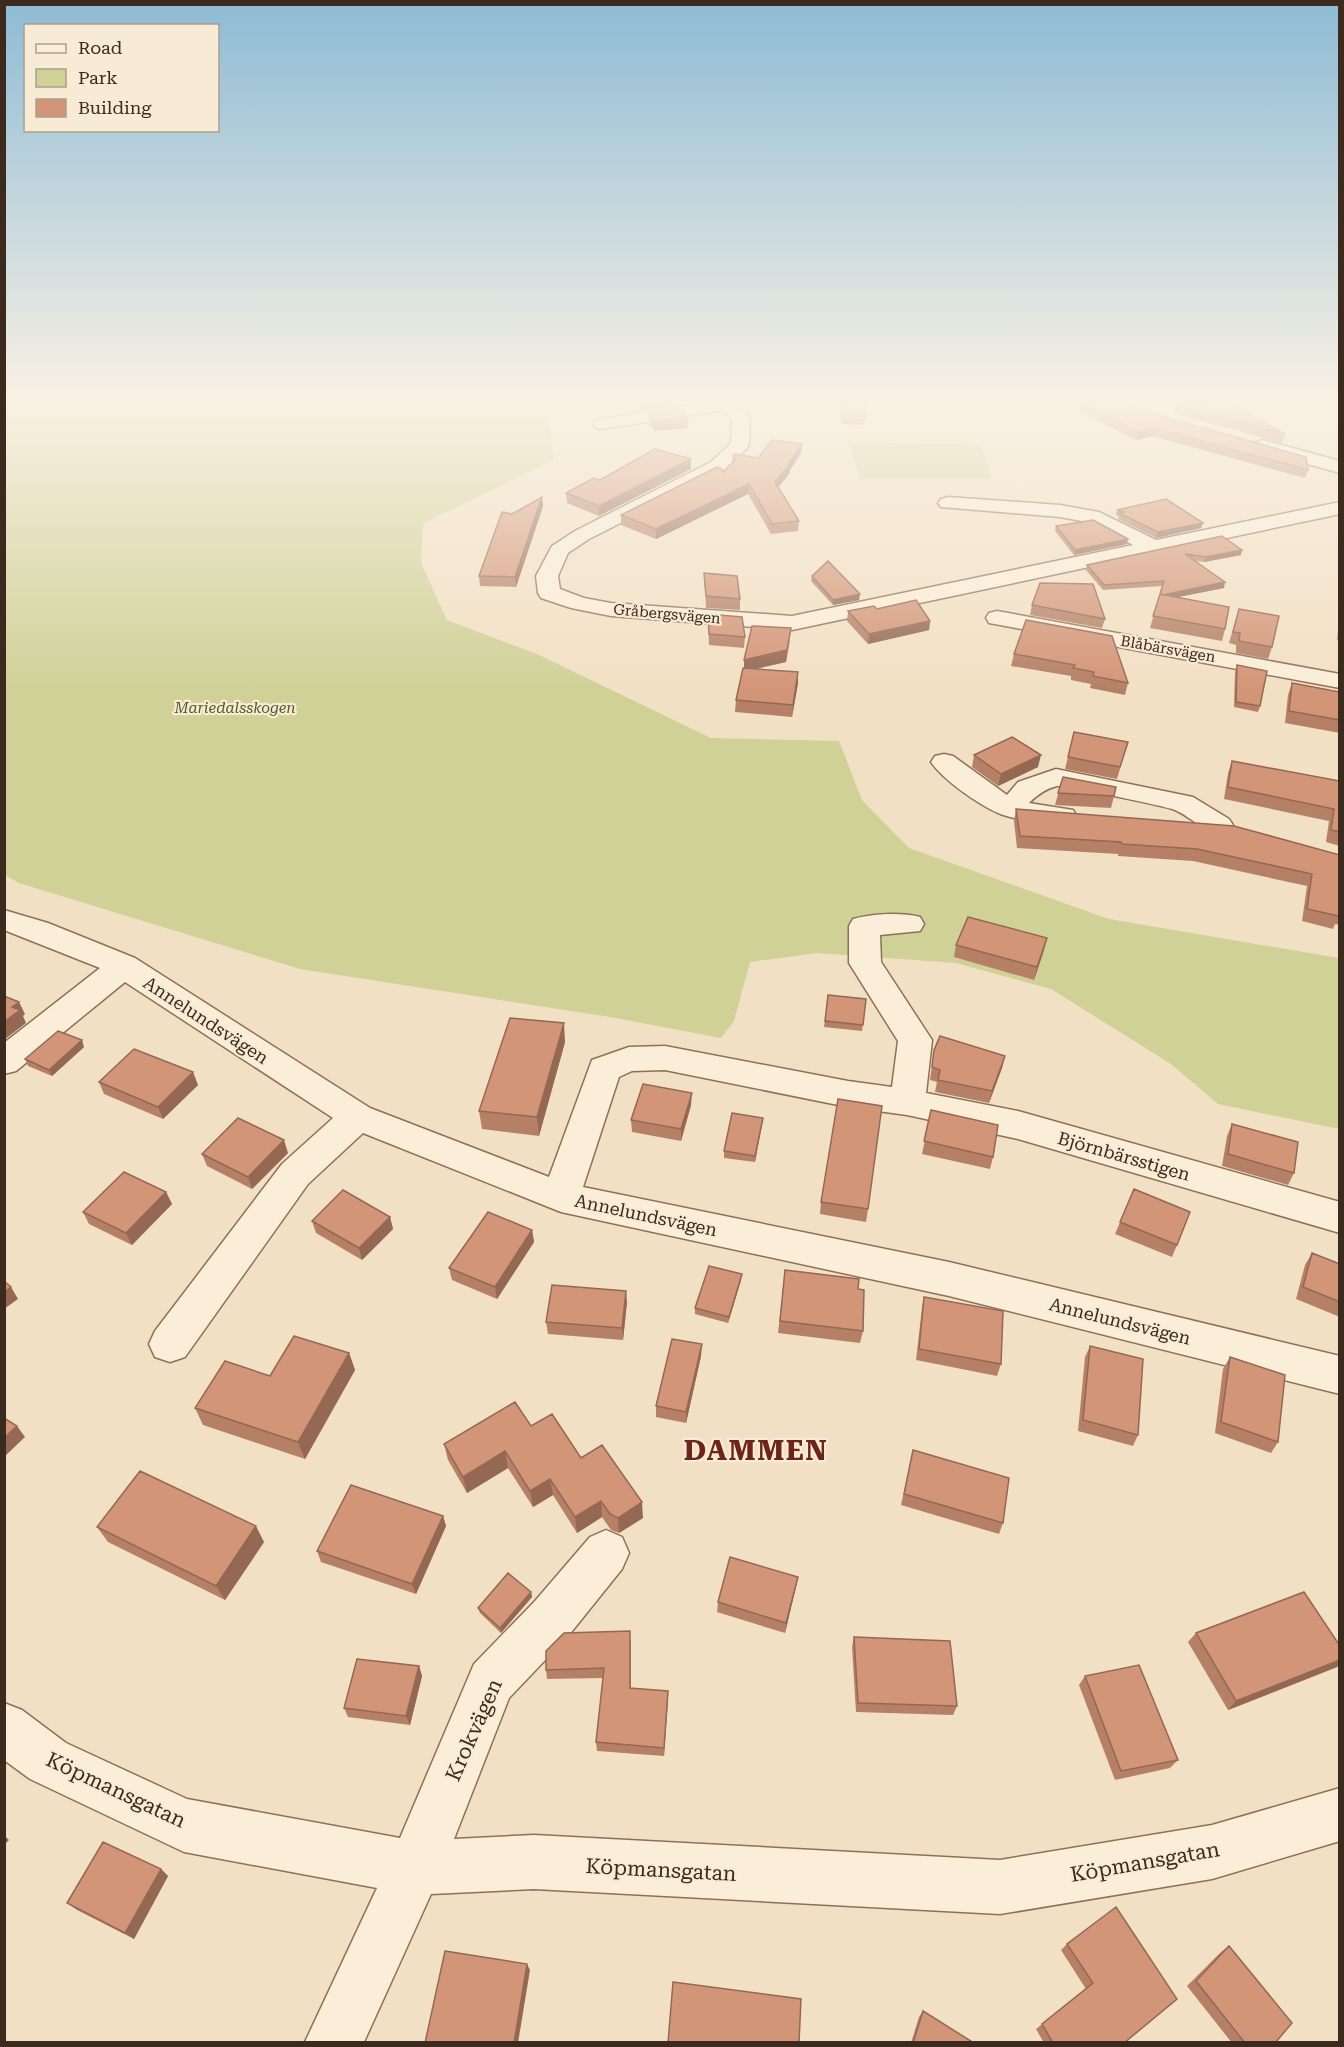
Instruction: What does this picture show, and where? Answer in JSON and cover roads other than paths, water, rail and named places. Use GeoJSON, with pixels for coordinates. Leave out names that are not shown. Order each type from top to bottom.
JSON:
{"type":"FeatureCollection","features":[{"type":"Feature","properties":{"kind":"street","name":"Gråbergsvägen"},"geometry":{"type":"LineString","coordinates":[[654,499],[582,535],[559,550],[547,576],[549,593],[573,604],[764,623],[792,623],[1340,508]]}},
{"type":"Feature","properties":{"kind":"street"},"geometry":{"type":"LineString","coordinates":[[948,503],[1060,511],[1099,518],[1152,547]]}},
{"type":"Feature","properties":{"kind":"street","name":"Blåbärsvägen"},"geometry":{"type":"LineString","coordinates":[[997,618],[1340,681]]}},
{"type":"Feature","properties":{"kind":"street"},"geometry":{"type":"LineString","coordinates":[[944,762],[974,786],[1009,808],[1049,815],[1094,818]]}},
{"type":"Feature","properties":{"kind":"street"},"geometry":{"type":"LineString","coordinates":[[1009,808],[1028,788],[1056,777],[1184,803],[1229,828],[1150,822]]}},
{"type":"Feature","properties":{"kind":"street","name":"Annelundsvägen"},"geometry":{"type":"LineString","coordinates":[[4,920],[37,930],[124,966],[358,1117],[561,1197],[949,1279],[1340,1375]]}},
{"type":"Feature","properties":{"kind":"street"},"geometry":{"type":"LineString","coordinates":[[907,1102],[915,1040],[865,963],[864,926],[909,924]]}},
{"type":"Feature","properties":{"kind":"street"},"geometry":{"type":"LineString","coordinates":[[4,1062],[124,966]]}},
{"type":"Feature","properties":{"kind":"street","name":"Björnbärsstigen"},"geometry":{"type":"LineString","coordinates":[[561,1197],[604,1069],[629,1059],[664,1058],[848,1094],[907,1102],[1018,1125],[1340,1218]]}},
{"type":"Feature","properties":{"kind":"street"},"geometry":{"type":"LineString","coordinates":[[170,1344],[295,1174],[358,1117]]}},
{"type":"Feature","properties":{"kind":"street","name":"Krokvägen"},"geometry":{"type":"LineString","coordinates":[[334,2043],[415,1868],[491,1681],[552,1618],[606,1553]]}},
{"type":"Feature","properties":{"kind":"street","name":"Köpmansgatan"},"geometry":{"type":"LineString","coordinates":[[4,1728],[48,1761],[184,1825],[415,1868],[534,1862],[1000,1887],[1212,1852],[1340,1814]]}},
{"type":"Feature","properties":{"kind":"district","name":"DAMMEN"},"geometry":{"type":"Point","coordinates":[756,1450]}},
{"type":"Feature","properties":{"kind":"park label","name":"Mariedalsskogen"},"geometry":{"type":"Point","coordinates":[235,708]}}]}
